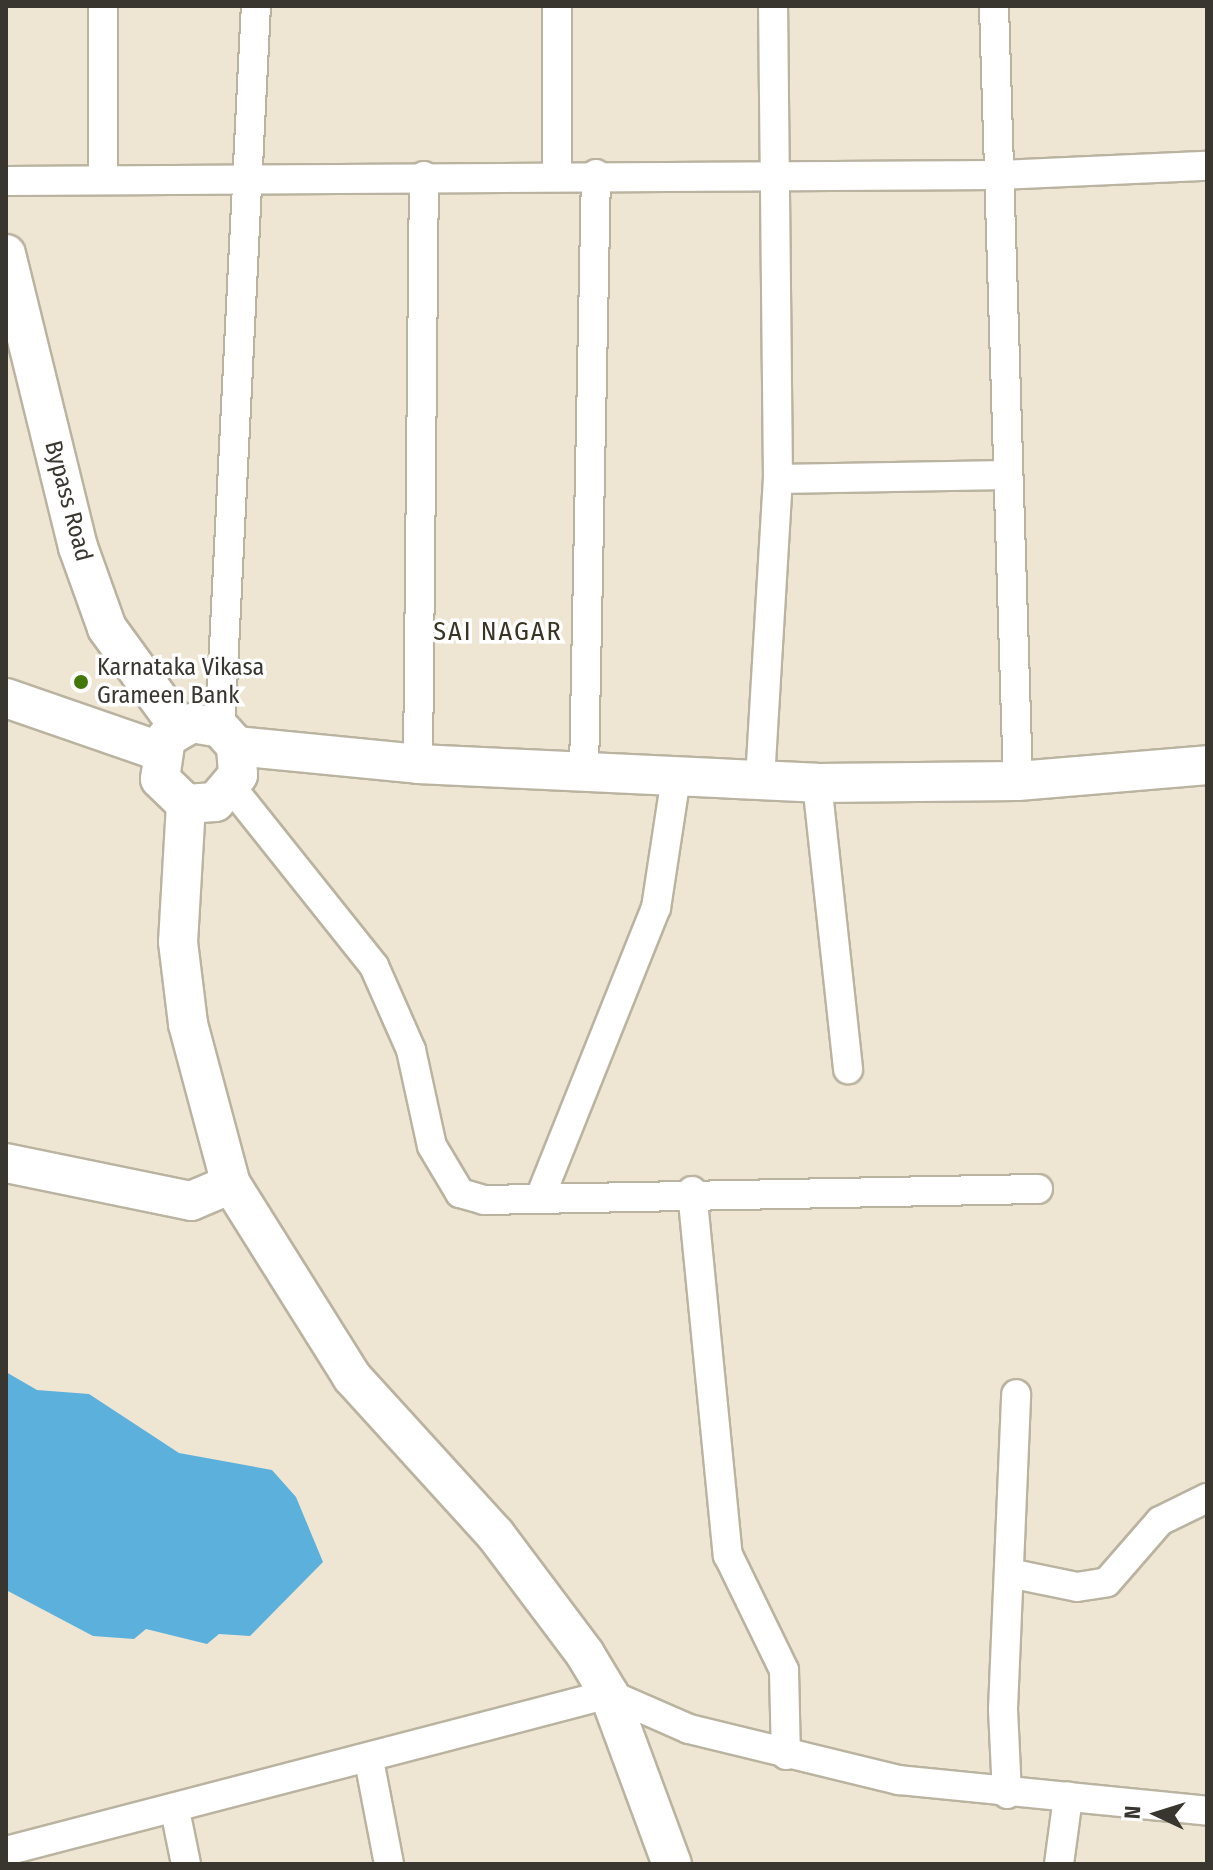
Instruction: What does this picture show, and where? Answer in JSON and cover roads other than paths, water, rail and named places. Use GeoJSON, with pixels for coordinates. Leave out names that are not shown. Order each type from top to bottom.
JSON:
{"type":"FeatureCollection","features":[{"type":"Feature","properties":{"kind":"street"},"geometry":{"type":"LineString","coordinates":[[103,6],[103,180]]}},
{"type":"Feature","properties":{"kind":"street"},"geometry":{"type":"LineString","coordinates":[[256,6],[228,737],[232,788],[328,903],[394,1003],[444,1176],[460,1193],[484,1200],[541,1195],[692,1191],[1038,1189]]}},
{"type":"Feature","properties":{"kind":"street"},"geometry":{"type":"LineString","coordinates":[[557,6],[557,175]]}},
{"type":"Feature","properties":{"kind":"street"},"geometry":{"type":"LineString","coordinates":[[760,780],[778,479],[773,6]]}},
{"type":"Feature","properties":{"kind":"street"},"geometry":{"type":"LineString","coordinates":[[994,6],[1018,781]]}},
{"type":"Feature","properties":{"kind":"street"},"geometry":{"type":"LineString","coordinates":[[6,181],[775,172],[997,175],[1207,166]]}},
{"type":"Feature","properties":{"kind":"street"},"geometry":{"type":"LineString","coordinates":[[584,771],[596,174]]}},
{"type":"Feature","properties":{"kind":"street"},"geometry":{"type":"LineString","coordinates":[[418,764],[424,176]]}},
{"type":"Feature","properties":{"kind":"street","name":"Bypass Road"},"geometry":{"type":"LineString","coordinates":[[6,254],[78,547],[107,628],[169,739]]}},
{"type":"Feature","properties":{"kind":"street"},"geometry":{"type":"LineString","coordinates":[[778,479],[1007,475]]}},
{"type":"Feature","properties":{"kind":"street"},"geometry":{"type":"LineString","coordinates":[[6,698],[169,739],[228,737],[418,764],[817,783],[1018,781],[1207,765]]}},
{"type":"Feature","properties":{"kind":"street"},"geometry":{"type":"LineString","coordinates":[[169,739],[160,779],[186,804],[215,802],[232,788]]}},
{"type":"Feature","properties":{"kind":"street"},"geometry":{"type":"LineString","coordinates":[[541,1195],[656,908],[676,777]]}},
{"type":"Feature","properties":{"kind":"street"},"geometry":{"type":"LineString","coordinates":[[817,783],[848,1069]]}},
{"type":"Feature","properties":{"kind":"street"},"geometry":{"type":"LineString","coordinates":[[186,804],[178,942],[188,1024],[231,1184],[352,1377],[495,1534],[609,1694],[672,1864]]}},
{"type":"Feature","properties":{"kind":"street"},"geometry":{"type":"LineString","coordinates":[[6,1163],[191,1201],[231,1184]]}},
{"type":"Feature","properties":{"kind":"street"},"geometry":{"type":"LineString","coordinates":[[692,1191],[728,1555],[784,1670],[786,1755]]}},
{"type":"Feature","properties":{"kind":"street"},"geometry":{"type":"LineString","coordinates":[[1007,1794],[1009,1573],[1016,1394]]}},
{"type":"Feature","properties":{"kind":"street"},"geometry":{"type":"LineString","coordinates":[[1009,1573],[1077,1587],[1107,1582],[1160,1521],[1207,1498]]}},
{"type":"Feature","properties":{"kind":"street"},"geometry":{"type":"LineString","coordinates":[[6,1851],[369,1760],[609,1694],[689,1729],[786,1755],[1007,1794],[1207,1811]]}},
{"type":"Feature","properties":{"kind":"street"},"geometry":{"type":"LineString","coordinates":[[369,1760],[389,1864]]}},
{"type":"Feature","properties":{"kind":"street"},"geometry":{"type":"LineString","coordinates":[[1059,1864],[1068,1797]]}},
{"type":"Feature","properties":{"kind":"street"},"geometry":{"type":"LineString","coordinates":[[175,1810],[186,1864]]}},
{"type":"Feature","properties":{"kind":"water"},"geometry":{"type":"Polygon","coordinates":[[[6,1372],[37,1390],[89,1394],[179,1453],[272,1470],[296,1497],[323,1562],[250,1636],[219,1634],[207,1644],[146,1629],[134,1639],[93,1636],[6,1590],[6,1372]]]}},
{"type":"Feature","properties":{"kind":"place","name":"Karnataka Vikasa Grameen Bank"},"geometry":{"type":"Point","coordinates":[81,682]}},
{"type":"Feature","properties":{"kind":"district","name":"SAI NAGAR"},"geometry":{"type":"Point","coordinates":[498,632]}}]}
